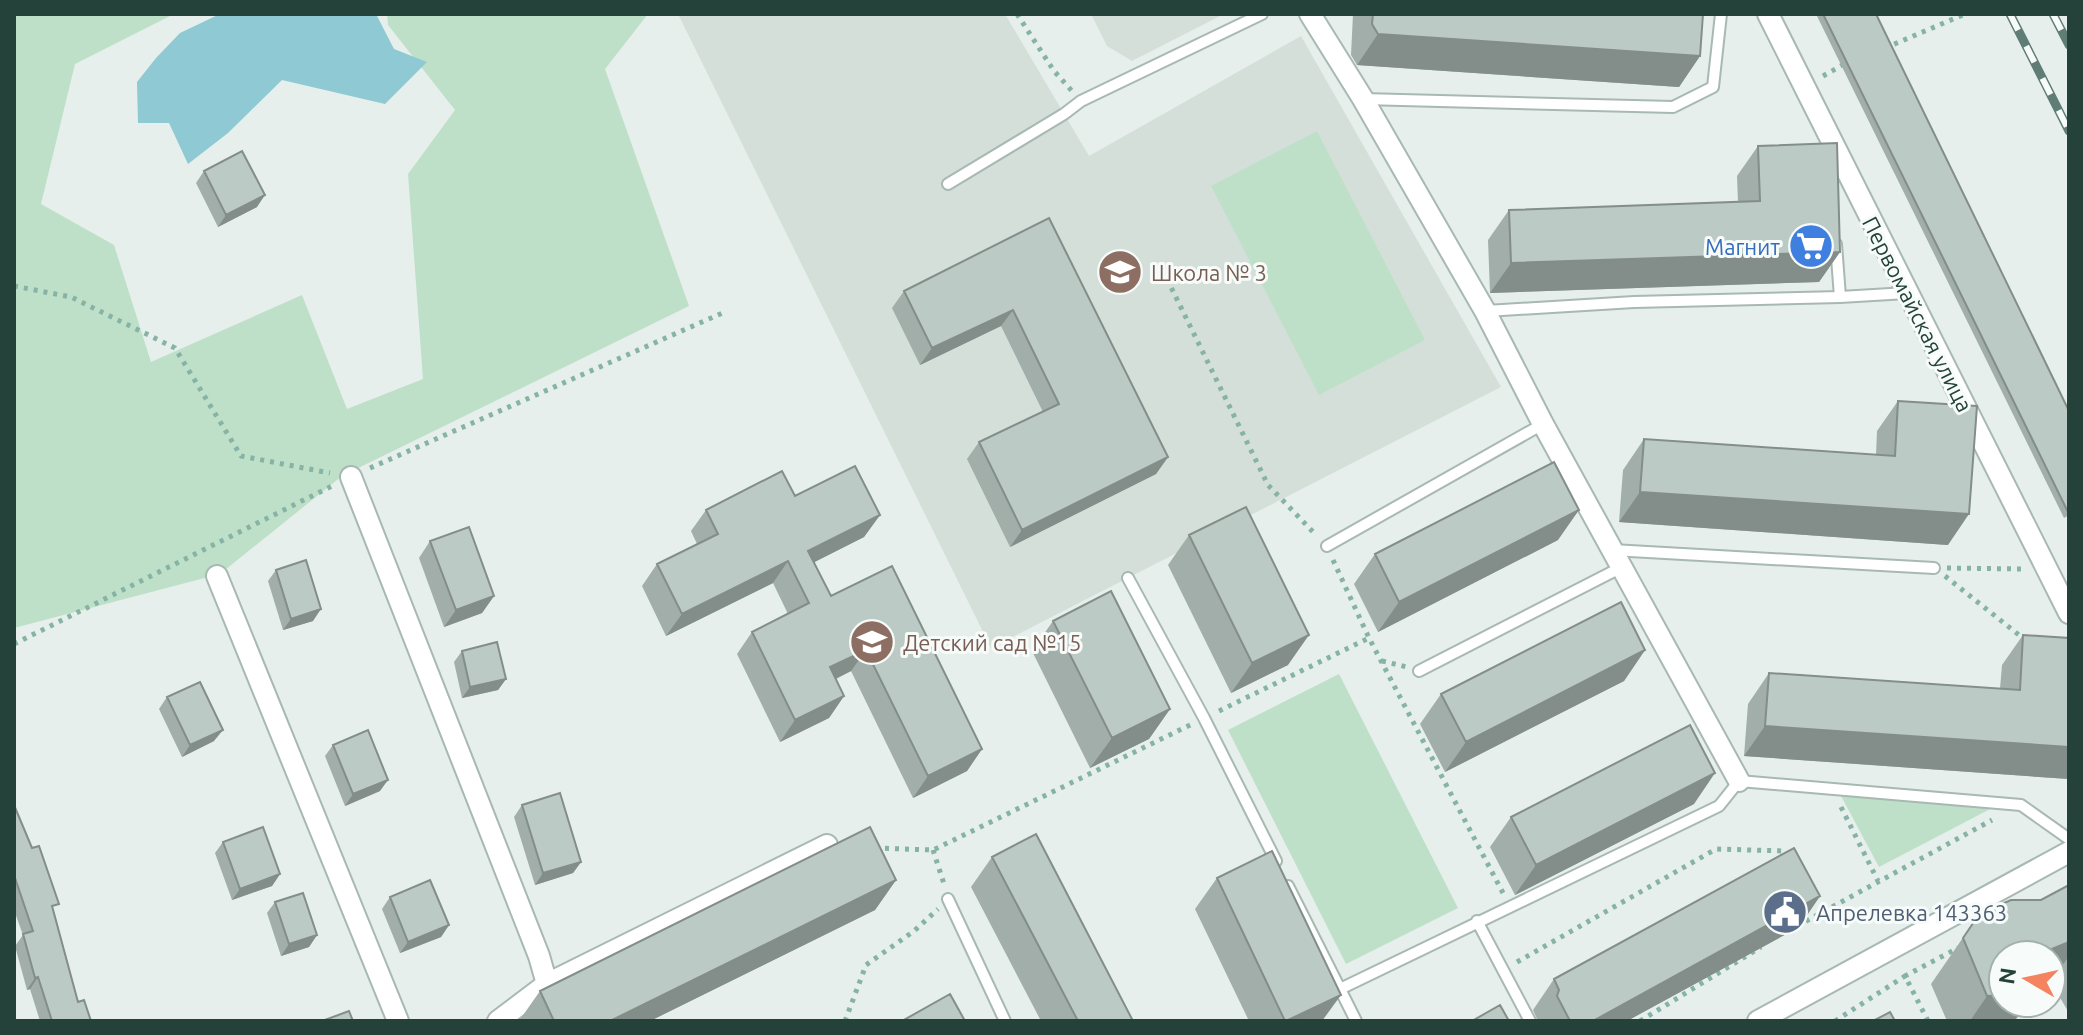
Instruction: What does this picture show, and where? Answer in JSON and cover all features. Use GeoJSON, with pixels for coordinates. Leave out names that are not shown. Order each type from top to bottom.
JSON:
{"type":"FeatureCollection","features":[{"type":"Feature","properties":{"kind":"street"},"geometry":{"type":"LineString","coordinates":[[1310,14],[1363,99],[1485,311],[1543,424],[1739,781]]}},
{"type":"Feature","properties":{"kind":"street","name":"Первомайская улица"},"geometry":{"type":"LineString","coordinates":[[1768,14],[1806,89],[1850,192],[1907,293],[2069,613]]}},
{"type":"Feature","properties":{"kind":"street"},"geometry":{"type":"LineString","coordinates":[[351,477],[539,956],[547,984]]}},
{"type":"Feature","properties":{"kind":"street"},"geometry":{"type":"LineString","coordinates":[[217,576],[398,1021]]}},
{"type":"Feature","properties":{"kind":"street"},"geometry":{"type":"LineString","coordinates":[[501,1020],[547,984],[827,845]]}},
{"type":"Feature","properties":{"kind":"street"},"geometry":{"type":"LineString","coordinates":[[1758,1021],[2069,852]]}},
{"type":"Feature","properties":{"kind":"lane"},"geometry":{"type":"LineString","coordinates":[[948,184],[1081,101],[1262,14]]}},
{"type":"Feature","properties":{"kind":"lane"},"geometry":{"type":"LineString","coordinates":[[1363,99],[1673,107],[1713,87],[1721,14]]}},
{"type":"Feature","properties":{"kind":"lane"},"geometry":{"type":"LineString","coordinates":[[1835,227],[1840,297]]}},
{"type":"Feature","properties":{"kind":"lane"},"geometry":{"type":"LineString","coordinates":[[1485,311],[1634,302],[1907,293]]}},
{"type":"Feature","properties":{"kind":"lane"},"geometry":{"type":"LineString","coordinates":[[1327,546],[1543,424]]}},
{"type":"Feature","properties":{"kind":"lane"},"geometry":{"type":"LineString","coordinates":[[1419,671],[1617,559],[1934,568]]}},
{"type":"Feature","properties":{"kind":"lane"},"geometry":{"type":"LineString","coordinates":[[1128,578],[1204,718],[1356,1021]]}},
{"type":"Feature","properties":{"kind":"lane"},"geometry":{"type":"LineString","coordinates":[[1340,989],[1719,806],[1739,781],[2021,805],[2069,839]]}},
{"type":"Feature","properties":{"kind":"lane"},"geometry":{"type":"LineString","coordinates":[[948,899],[1005,1021]]}},
{"type":"Feature","properties":{"kind":"lane"},"geometry":{"type":"LineString","coordinates":[[1477,921],[1530,1021]]}},
{"type":"Feature","properties":{"kind":"path"},"geometry":{"type":"LineString","coordinates":[[1017,14],[1054,71],[1081,101]]}},
{"type":"Feature","properties":{"kind":"path"},"geometry":{"type":"LineString","coordinates":[[1875,52],[1965,14]]}},
{"type":"Feature","properties":{"kind":"path"},"geometry":{"type":"LineString","coordinates":[[1806,89],[1834,68],[1848,63]]}},
{"type":"Feature","properties":{"kind":"path"},"geometry":{"type":"LineString","coordinates":[[1167,279],[1268,485],[1327,546],[1369,638],[1511,908]]}},
{"type":"Feature","properties":{"kind":"path"},"geometry":{"type":"LineString","coordinates":[[14,286],[71,297],[175,348],[241,456],[351,477]]}},
{"type":"Feature","properties":{"kind":"path"},"geometry":{"type":"LineString","coordinates":[[1934,568],[2047,569]]}},
{"type":"Feature","properties":{"kind":"path"},"geometry":{"type":"LineString","coordinates":[[1934,568],[2031,644]]}},
{"type":"Feature","properties":{"kind":"path"},"geometry":{"type":"LineString","coordinates":[[873,847],[933,850],[1369,638]]}},
{"type":"Feature","properties":{"kind":"path"},"geometry":{"type":"LineString","coordinates":[[1832,788],[1878,881]]}},
{"type":"Feature","properties":{"kind":"path"},"geometry":{"type":"LineString","coordinates":[[1790,930],[2021,805]]}},
{"type":"Feature","properties":{"kind":"path"},"geometry":{"type":"LineString","coordinates":[[1503,971],[1716,849],[1785,851],[1791,863]]}},
{"type":"Feature","properties":{"kind":"path"},"geometry":{"type":"LineString","coordinates":[[845,1021],[866,965],[914,931],[948,899],[933,850]]}},
{"type":"Feature","properties":{"kind":"path"},"geometry":{"type":"LineString","coordinates":[[1640,1021],[1762,946]]}},
{"type":"Feature","properties":{"kind":"path"},"geometry":{"type":"LineString","coordinates":[[1835,1021],[1905,976],[1960,947]]}},
{"type":"Feature","properties":{"kind":"path"},"geometry":{"type":"LineString","coordinates":[[1905,976],[1928,1021]]}},
{"type":"Feature","properties":{"kind":"shaded area","name":"Школа № 3"},"geometry":{"type":"Polygon","coordinates":[[[678,14],[1005,14],[1089,156],[1301,36],[1501,387],[991,648],[678,14]]]}},
{"type":"Feature","properties":{"kind":"shaded area"},"geometry":{"type":"Polygon","coordinates":[[[1091,14],[1224,14],[1132,61],[1107,46],[1091,14]]]}},
{"type":"Feature","properties":{"kind":"green space"},"geometry":{"type":"Polygon","coordinates":[[[14,14],[174,14],[75,64],[41,204],[114,245],[151,362],[302,295],[347,409],[423,379],[408,174],[455,110],[388,25],[387,14],[648,14],[605,69],[689,306],[342,476],[220,574],[14,628],[14,14]]]}},
{"type":"Feature","properties":{"kind":"green space"},"geometry":{"type":"Polygon","coordinates":[[[1317,131],[1425,340],[1319,395],[1211,186],[1317,131]]]}},
{"type":"Feature","properties":{"kind":"green space"},"geometry":{"type":"Polygon","coordinates":[[[1339,674],[1458,908],[1346,964],[1228,730],[1339,674]]]}},
{"type":"Feature","properties":{"kind":"green space"},"geometry":{"type":"Polygon","coordinates":[[[1840,794],[1994,807],[1879,867],[1840,794]]]}},
{"type":"Feature","properties":{"kind":"water"},"geometry":{"type":"Polygon","coordinates":[[[220,14],[376,14],[394,49],[427,62],[385,104],[282,80],[228,133],[188,164],[169,123],[138,123],[137,82],[180,33],[220,14]]]}},
{"type":"Feature","properties":{"kind":"building"},"geometry":{"type":"Polygon","coordinates":[[[1373,14],[1703,14],[1700,56],[1378,34],[1372,24],[1373,14]]]}},
{"type":"Feature","properties":{"kind":"building"},"geometry":{"type":"Polygon","coordinates":[[[1823,14],[1876,14],[2069,411],[2068,512],[1823,14]]]}},
{"type":"Feature","properties":{"kind":"building"},"geometry":{"type":"Polygon","coordinates":[[[1837,143],[1840,252],[1511,263],[1509,210],[1760,201],[1758,146],[1837,143]]]}},
{"type":"Feature","properties":{"kind":"building"},"geometry":{"type":"Polygon","coordinates":[[[242,151],[265,195],[226,215],[204,171],[242,151]]]}},
{"type":"Feature","properties":{"kind":"building"},"geometry":{"type":"Polygon","coordinates":[[[1049,218],[1168,457],[1022,530],[979,442],[1059,404],[1013,310],[932,348],[904,291],[1049,218]]]}},
{"type":"Feature","properties":{"kind":"building"},"geometry":{"type":"Polygon","coordinates":[[[1898,401],[1977,406],[1969,514],[1640,492],[1644,439],[1895,456],[1898,401]]]}},
{"type":"Feature","properties":{"kind":"building"},"geometry":{"type":"Polygon","coordinates":[[[1554,462],[1579,510],[1399,602],[1375,554],[1554,462]]]}},
{"type":"Feature","properties":{"kind":"building","name":"Детский сад №15"},"geometry":{"type":"Polygon","coordinates":[[[855,466],[880,515],[808,551],[831,596],[892,566],[982,749],[928,776],[866,650],[830,667],[844,696],[795,720],[752,632],[809,603],[788,561],[682,614],[657,564],[718,534],[706,510],[782,471],[795,496],[855,466]]]}},
{"type":"Feature","properties":{"kind":"building"},"geometry":{"type":"Polygon","coordinates":[[[1246,507],[1309,635],[1252,663],[1189,535],[1246,507]]]}},
{"type":"Feature","properties":{"kind":"building"},"geometry":{"type":"Polygon","coordinates":[[[469,527],[494,596],[456,610],[430,541],[469,527]]]}},
{"type":"Feature","properties":{"kind":"building"},"geometry":{"type":"Polygon","coordinates":[[[306,560],[321,609],[291,619],[276,570],[306,560]]]}},
{"type":"Feature","properties":{"kind":"building"},"geometry":{"type":"Polygon","coordinates":[[[1111,591],[1170,709],[1112,738],[1053,621],[1111,591]]]}},
{"type":"Feature","properties":{"kind":"building"},"geometry":{"type":"Polygon","coordinates":[[[1621,602],[1645,650],[1466,742],[1441,694],[1621,602]]]}},
{"type":"Feature","properties":{"kind":"building"},"geometry":{"type":"Polygon","coordinates":[[[2023,635],[2069,638],[2069,747],[1765,726],[1769,673],[2020,690],[2023,635]]]}},
{"type":"Feature","properties":{"kind":"building"},"geometry":{"type":"Polygon","coordinates":[[[497,642],[506,679],[470,687],[462,651],[497,642]]]}},
{"type":"Feature","properties":{"kind":"building"},"geometry":{"type":"Polygon","coordinates":[[[200,682],[223,730],[190,745],[167,697],[200,682]]]}},
{"type":"Feature","properties":{"kind":"building"},"geometry":{"type":"Polygon","coordinates":[[[1690,725],[1715,773],[1536,865],[1511,817],[1690,725]]]}},
{"type":"Feature","properties":{"kind":"building"},"geometry":{"type":"Polygon","coordinates":[[[368,730],[388,780],[353,794],[333,745],[368,730]]]}},
{"type":"Feature","properties":{"kind":"building"},"geometry":{"type":"Polygon","coordinates":[[[560,793],[581,862],[543,873],[522,805],[560,793]]]}},
{"type":"Feature","properties":{"kind":"building"},"geometry":{"type":"Polygon","coordinates":[[[14,805],[32,848],[39,846],[59,904],[52,906],[78,1002],[84,1000],[91,1021],[52,1021],[38,977],[35,978],[23,934],[33,931],[14,875],[14,805]]]}},
{"type":"Feature","properties":{"kind":"building"},"geometry":{"type":"Polygon","coordinates":[[[263,827],[280,874],[240,889],[223,842],[263,827]]]}},
{"type":"Feature","properties":{"kind":"building"},"geometry":{"type":"Polygon","coordinates":[[[870,827],[896,880],[610,1021],[554,1021],[540,991],[870,827]]]}},
{"type":"Feature","properties":{"kind":"building"},"geometry":{"type":"Polygon","coordinates":[[[1036,834],[1133,1021],[1078,1021],[992,857],[1036,834]]]}},
{"type":"Feature","properties":{"kind":"building"},"geometry":{"type":"Polygon","coordinates":[[[1794,848],[1820,896],[1593,1021],[1570,1021],[1557,996],[1559,990],[1554,979],[1794,848]]]}},
{"type":"Feature","properties":{"kind":"building"},"geometry":{"type":"Polygon","coordinates":[[[1272,851],[1341,995],[1286,1021],[1217,878],[1272,851]]]}},
{"type":"Feature","properties":{"kind":"building"},"geometry":{"type":"Polygon","coordinates":[[[430,880],[449,925],[408,942],[390,897],[430,880]]]}},
{"type":"Feature","properties":{"kind":"building"},"geometry":{"type":"Polygon","coordinates":[[[2069,885],[2069,942],[2067,939],[1987,939],[1987,996],[1963,938],[1980,913],[2011,900],[2041,900],[2069,885]]]}},
{"type":"Feature","properties":{"kind":"building"},"geometry":{"type":"Polygon","coordinates":[[[303,893],[317,935],[289,944],[275,902],[303,893]]]}},
{"type":"Feature","properties":{"kind":"building"},"geometry":{"type":"Polygon","coordinates":[[[950,994],[965,1021],[902,1021],[950,994]]]}},
{"type":"Feature","properties":{"kind":"building"},"geometry":{"type":"Polygon","coordinates":[[[1500,1005],[1509,1021],[1472,1021],[1500,1005]]]}},
{"type":"Feature","properties":{"kind":"building"},"geometry":{"type":"Polygon","coordinates":[[[349,1011],[353,1021],[322,1021],[349,1011]]]}},
{"type":"Feature","properties":{"kind":"building"},"geometry":{"type":"Polygon","coordinates":[[[1890,1012],[1895,1021],[1873,1021],[1890,1012]]]}},
{"type":"Feature","properties":{"kind":"railway"},"geometry":{"type":"LineString","coordinates":[[2010,14],[2069,131]]}},
{"type":"Feature","properties":{"kind":"railway"},"geometry":{"type":"LineString","coordinates":[[2053,14],[2069,45]]}},
{"type":"Feature","properties":{"kind":"place","name":"Магнит"},"geometry":{"type":"Point","coordinates":[1811,246]}},
{"type":"Feature","properties":{"kind":"place","name":"Школа № 3"},"geometry":{"type":"Point","coordinates":[1120,272]}},
{"type":"Feature","properties":{"kind":"place","name":"Детский сад №15"},"geometry":{"type":"Point","coordinates":[872,642]}},
{"type":"Feature","properties":{"kind":"place","name":"Апрелевка 143363"},"geometry":{"type":"Point","coordinates":[1785,912]}}]}
